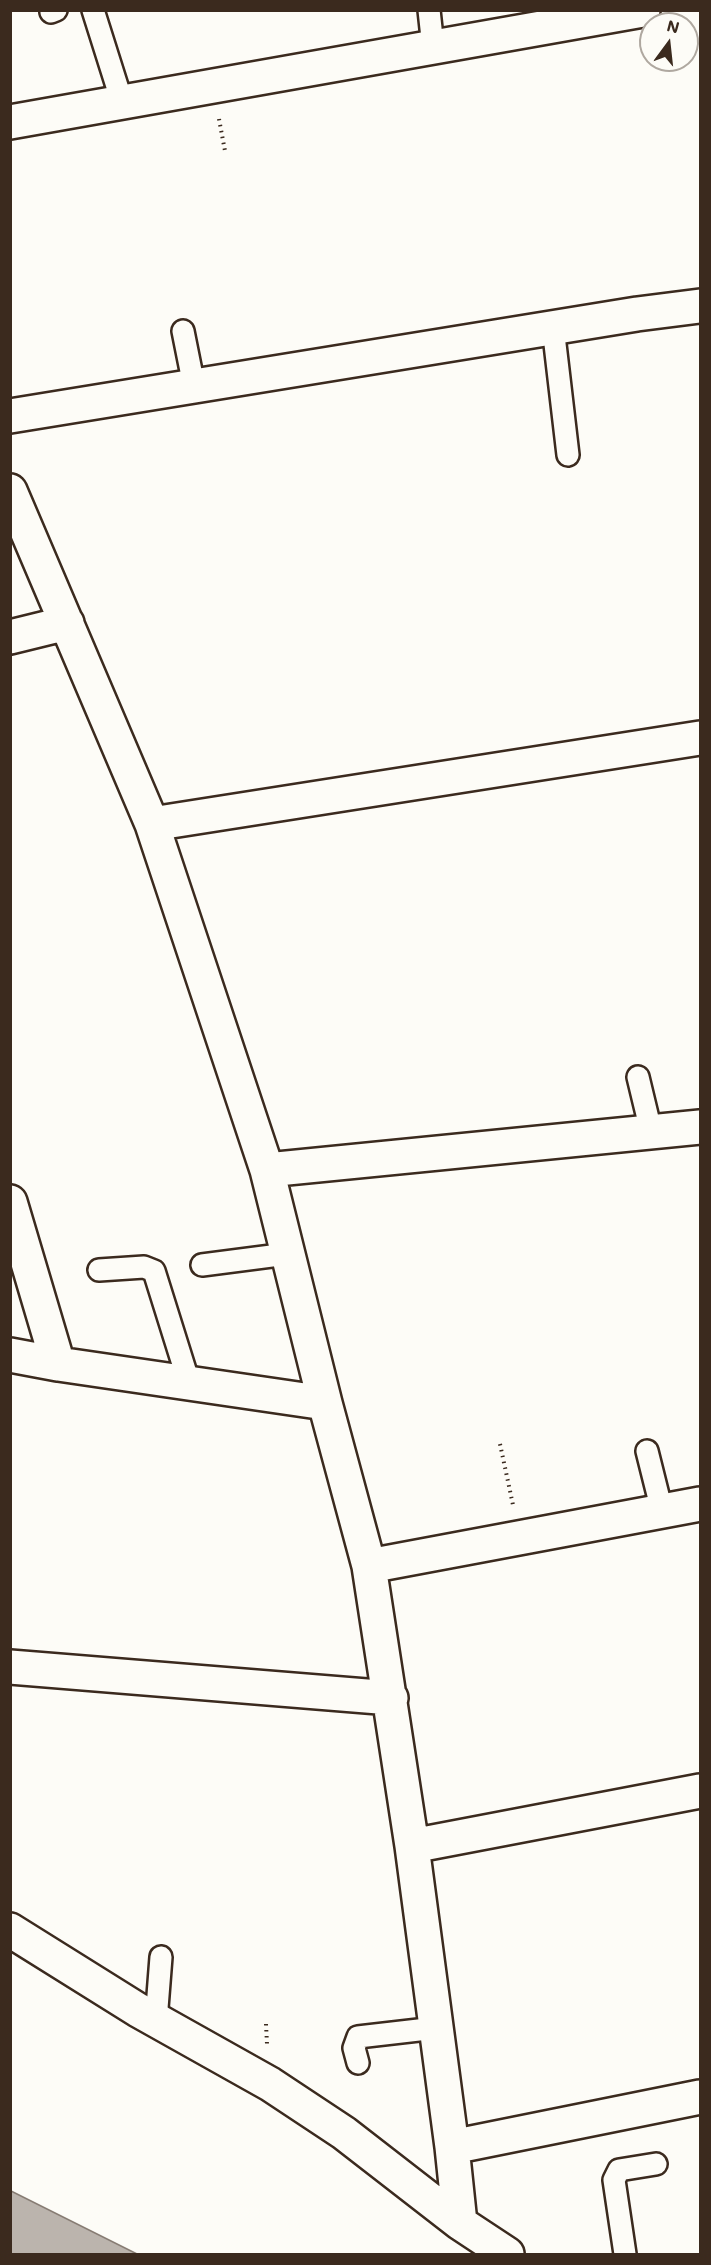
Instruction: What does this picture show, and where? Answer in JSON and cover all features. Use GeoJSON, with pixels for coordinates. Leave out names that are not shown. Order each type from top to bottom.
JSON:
{"type":"FeatureCollection","features":[{"type":"Feature","properties":{"kind":"street"},"geometry":{"type":"LineString","coordinates":[[10,122],[636,11]]}},
{"type":"Feature","properties":{"kind":"street"},"geometry":{"type":"LineString","coordinates":[[10,416],[554,327],[700,306]]}},
{"type":"Feature","properties":{"kind":"street"},"geometry":{"type":"LineString","coordinates":[[10,491],[152,824],[267,1170],[325,1403],[369,1566],[412,1846],[453,2147],[460,2223]]}},
{"type":"Feature","properties":{"kind":"street"},"geometry":{"type":"LineString","coordinates":[[10,637],[67,623]]}},
{"type":"Feature","properties":{"kind":"street"},"geometry":{"type":"LineString","coordinates":[[152,824],[700,738]]}},
{"type":"Feature","properties":{"kind":"street"},"geometry":{"type":"LineString","coordinates":[[267,1170],[700,1126]]}},
{"type":"Feature","properties":{"kind":"street"},"geometry":{"type":"LineString","coordinates":[[10,1202],[58,1365]]}},
{"type":"Feature","properties":{"kind":"street"},"geometry":{"type":"LineString","coordinates":[[10,1355],[58,1365],[325,1403]]}},
{"type":"Feature","properties":{"kind":"street"},"geometry":{"type":"LineString","coordinates":[[369,1566],[700,1504]]}},
{"type":"Feature","properties":{"kind":"street"},"geometry":{"type":"LineString","coordinates":[[10,1667],[390,1698]]}},
{"type":"Feature","properties":{"kind":"street"},"geometry":{"type":"LineString","coordinates":[[412,1846],[700,1791]]}},
{"type":"Feature","properties":{"kind":"street"},"geometry":{"type":"LineString","coordinates":[[10,1930],[156,2021],[270,2084],[344,2133],[460,2223],[507,2254]]}},
{"type":"Feature","properties":{"kind":"street"},"geometry":{"type":"LineString","coordinates":[[453,2147],[700,2097]]}},
{"type":"Feature","properties":{"kind":"lane"},"geometry":{"type":"LineString","coordinates":[[93,10],[122,102]]}},
{"type":"Feature","properties":{"kind":"lane"},"geometry":{"type":"LineString","coordinates":[[429,10],[433,47]]}},
{"type":"Feature","properties":{"kind":"lane"},"geometry":{"type":"LineString","coordinates":[[554,327],[568,455]]}},
{"type":"Feature","properties":{"kind":"lane"},"geometry":{"type":"LineString","coordinates":[[183,331],[194,386]]}},
{"type":"Feature","properties":{"kind":"lane"},"geometry":{"type":"LineString","coordinates":[[638,1077],[651,1131]]}},
{"type":"Feature","properties":{"kind":"lane"},"geometry":{"type":"LineString","coordinates":[[202,1265],[287,1254]]}},
{"type":"Feature","properties":{"kind":"lane"},"geometry":{"type":"LineString","coordinates":[[99,1270],[144,1267],[154,1270],[189,1383]]}},
{"type":"Feature","properties":{"kind":"lane"},"geometry":{"type":"LineString","coordinates":[[647,1451],[662,1511]]}},
{"type":"Feature","properties":{"kind":"lane"},"geometry":{"type":"LineString","coordinates":[[156,2021],[161,1957]]}},
{"type":"Feature","properties":{"kind":"lane"},"geometry":{"type":"LineString","coordinates":[[358,2063],[354,2048],[358,2037],[436,2028]]}},
{"type":"Feature","properties":{"kind":"lane"},"geometry":{"type":"LineString","coordinates":[[625,2254],[614,2180],[619,2170],[656,2164]]}},
{"type":"Feature","properties":{"kind":"path"},"geometry":{"type":"LineString","coordinates":[[500,1444],[520,1538]]}},
{"type":"Feature","properties":{"kind":"shaded area"},"geometry":{"type":"Polygon","coordinates":[[[11,2191],[137,2254],[11,2254],[11,2191]]]}}]}
